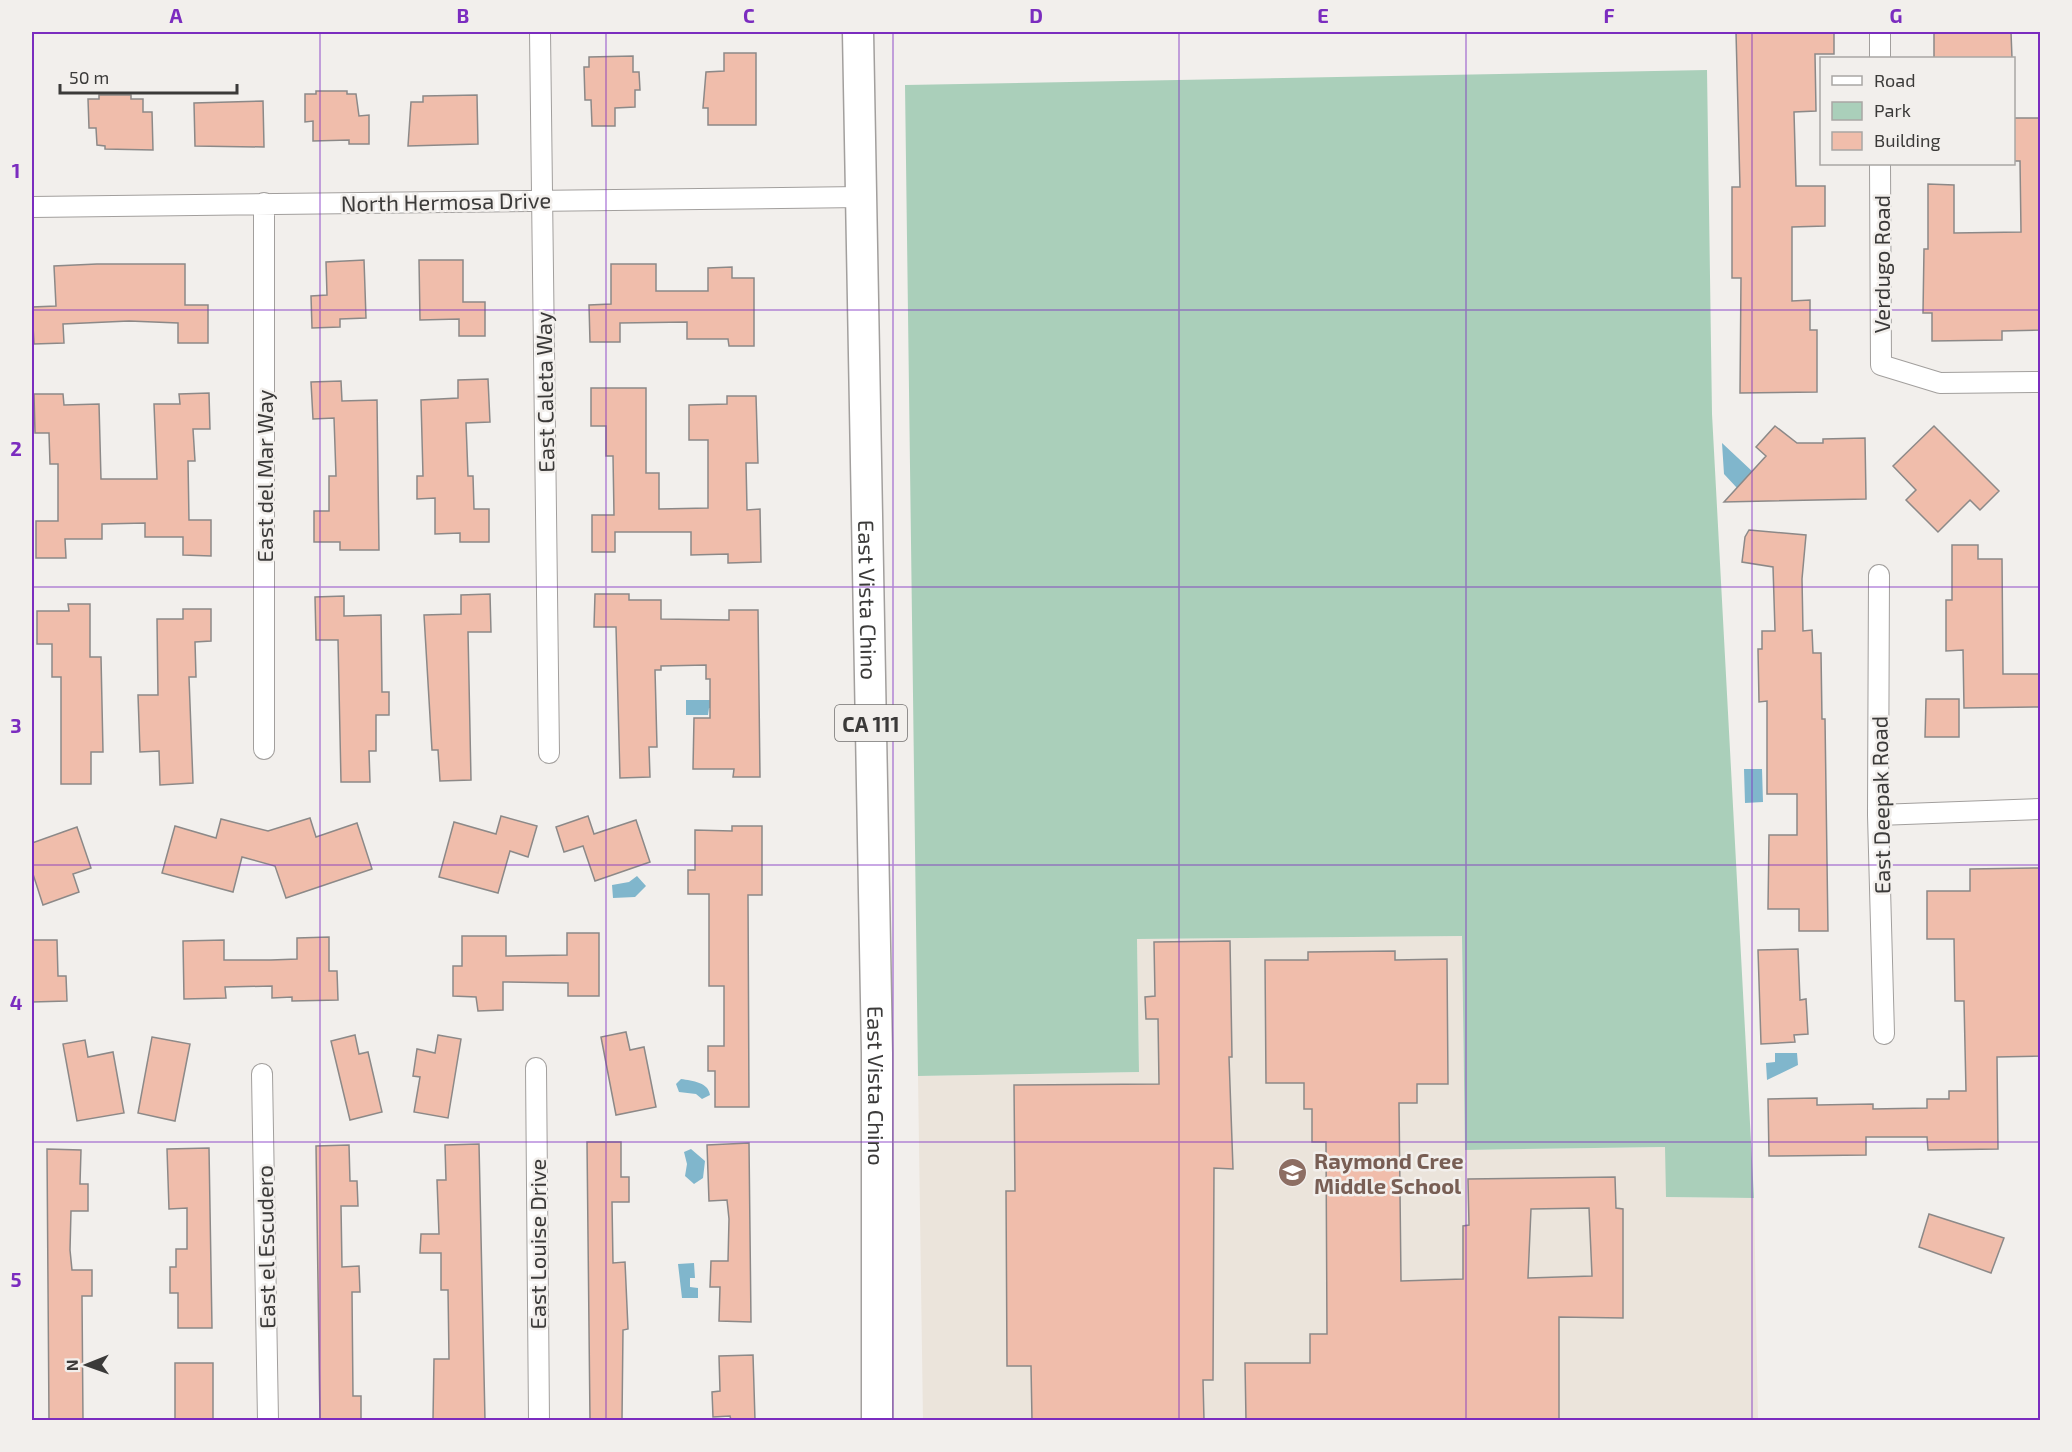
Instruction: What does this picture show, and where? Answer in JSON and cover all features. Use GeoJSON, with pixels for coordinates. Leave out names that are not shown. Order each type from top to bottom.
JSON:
{"type":"FeatureCollection","features":[{"type":"Feature","properties":{"kind":"main road","name":"East Vista Chino"},"geometry":{"type":"LineString","coordinates":[[858,32],[877,1053],[877,1420]]}},
{"type":"Feature","properties":{"kind":"street","name":"East Caleta Way"},"geometry":{"type":"LineString","coordinates":[[540,32],[549,753]]}},
{"type":"Feature","properties":{"kind":"street"},"geometry":{"type":"LineString","coordinates":[[1880,32],[1880,57]]}},
{"type":"Feature","properties":{"kind":"street","name":"Verdugo Road"},"geometry":{"type":"LineString","coordinates":[[1880,165],[1881,365],[1940,383],[2040,382]]}},
{"type":"Feature","properties":{"kind":"street","name":"North Hermosa Drive"},"geometry":{"type":"LineString","coordinates":[[32,207],[861,196]]}},
{"type":"Feature","properties":{"kind":"street","name":"East del Mar Way"},"geometry":{"type":"LineString","coordinates":[[264,203],[264,749]]}},
{"type":"Feature","properties":{"kind":"street","name":"East Deepak Road"},"geometry":{"type":"LineString","coordinates":[[1879,575],[1878,815],[1884,1034]]}},
{"type":"Feature","properties":{"kind":"street"},"geometry":{"type":"LineString","coordinates":[[1878,815],[2040,809]]}},
{"type":"Feature","properties":{"kind":"street","name":"East Louise Drive"},"geometry":{"type":"LineString","coordinates":[[536,1068],[539,1420]]}},
{"type":"Feature","properties":{"kind":"street","name":"East el Escudero"},"geometry":{"type":"LineString","coordinates":[[262,1074],[268,1420]]}},
{"type":"Feature","properties":{"kind":"shaded area","name":"Raymond Cree Middle School"},"geometry":{"type":"Polygon","coordinates":[[[1462,936],[1465,1150],[1666,1147],[1666,1197],[1754,1198],[1758,1420],[923,1420],[918,1076],[1139,1072],[1137,939],[1462,936]]]}},
{"type":"Feature","properties":{"kind":"green space"},"geometry":{"type":"Polygon","coordinates":[[[1707,70],[1712,414],[1754,1198],[1666,1197],[1665,1147],[1465,1150],[1462,936],[1137,939],[1139,1072],[918,1076],[905,85],[1707,70]]]}},
{"type":"Feature","properties":{"kind":"water"},"geometry":{"type":"Polygon","coordinates":[[[1722,443],[1753,472],[1737,488],[1724,474],[1722,443]]]}},
{"type":"Feature","properties":{"kind":"water"},"geometry":{"type":"Polygon","coordinates":[[[686,700],[729,700],[729,707],[709,708],[708,715],[686,715],[686,700]]]}},
{"type":"Feature","properties":{"kind":"water"},"geometry":{"type":"Polygon","coordinates":[[[1744,769],[1762,769],[1763,802],[1745,803],[1744,769]]]}},
{"type":"Feature","properties":{"kind":"water"},"geometry":{"type":"Polygon","coordinates":[[[637,876],[646,886],[635,897],[613,898],[612,885],[629,882],[637,876]]]}},
{"type":"Feature","properties":{"kind":"water"},"geometry":{"type":"Polygon","coordinates":[[[1775,1053],[1797,1053],[1798,1065],[1767,1080],[1766,1063],[1775,1062],[1775,1053]]]}},
{"type":"Feature","properties":{"kind":"water"},"geometry":{"type":"Polygon","coordinates":[[[681,1079],[703,1085],[710,1095],[702,1099],[696,1094],[679,1092],[676,1084],[681,1079]]]}},
{"type":"Feature","properties":{"kind":"water"},"geometry":{"type":"Polygon","coordinates":[[[691,1149],[705,1161],[703,1178],[694,1184],[685,1176],[687,1164],[684,1152],[691,1149]]]}},
{"type":"Feature","properties":{"kind":"water"},"geometry":{"type":"Polygon","coordinates":[[[694,1263],[695,1278],[690,1278],[690,1287],[698,1288],[698,1298],[682,1298],[678,1264],[694,1263]]]}},
{"type":"Feature","properties":{"kind":"building"},"geometry":{"type":"Polygon","coordinates":[[[1736,32],[1834,32],[1834,54],[1815,54],[1816,111],[1794,112],[1796,186],[1825,186],[1825,226],[1792,227],[1792,301],[1810,300],[1810,330],[1817,330],[1817,392],[1740,393],[1741,278],[1732,278],[1732,187],[1740,187],[1736,32]]]}},
{"type":"Feature","properties":{"kind":"building"},"geometry":{"type":"Polygon","coordinates":[[[1934,32],[2011,32],[2012,57],[1934,57],[1934,32]]]}},
{"type":"Feature","properties":{"kind":"building"},"geometry":{"type":"Polygon","coordinates":[[[724,53],[756,53],[756,125],[708,125],[708,108],[703,108],[706,72],[724,71],[724,53]]]}},
{"type":"Feature","properties":{"kind":"building"},"geometry":{"type":"Polygon","coordinates":[[[633,56],[633,72],[639,72],[640,90],[635,90],[635,107],[615,108],[615,126],[592,126],[591,100],[585,100],[584,67],[589,67],[589,57],[633,56]]]}},
{"type":"Feature","properties":{"kind":"building"},"geometry":{"type":"Polygon","coordinates":[[[316,91],[347,91],[347,94],[356,94],[359,116],[369,115],[369,144],[349,144],[349,140],[313,141],[313,121],[305,122],[305,94],[316,94],[316,91]]]}},
{"type":"Feature","properties":{"kind":"building"},"geometry":{"type":"Polygon","coordinates":[[[99,95],[131,95],[131,99],[143,99],[143,112],[152,112],[153,150],[105,149],[105,146],[97,145],[96,128],[89,128],[88,99],[99,99],[99,95]]]}},
{"type":"Feature","properties":{"kind":"building"},"geometry":{"type":"Polygon","coordinates":[[[477,95],[478,144],[408,146],[411,102],[423,102],[423,96],[477,95]]]}},
{"type":"Feature","properties":{"kind":"building"},"geometry":{"type":"Polygon","coordinates":[[[263,101],[264,147],[195,146],[194,103],[263,101]]]}},
{"type":"Feature","properties":{"kind":"building"},"geometry":{"type":"Polygon","coordinates":[[[2015,118],[2040,118],[2040,330],[2002,331],[2002,340],[1932,341],[1932,313],[1923,313],[1924,249],[1928,249],[1928,184],[1954,185],[1954,233],[2021,232],[2020,161],[2015,161],[2015,118]]]}},
{"type":"Feature","properties":{"kind":"building"},"geometry":{"type":"Polygon","coordinates":[[[364,260],[366,318],[340,319],[340,327],[312,328],[311,296],[327,295],[326,262],[364,260]]]}},
{"type":"Feature","properties":{"kind":"building"},"geometry":{"type":"Polygon","coordinates":[[[419,260],[463,260],[463,302],[485,302],[485,336],[459,336],[459,319],[420,320],[419,260]]]}},
{"type":"Feature","properties":{"kind":"building"},"geometry":{"type":"Polygon","coordinates":[[[185,264],[185,305],[208,305],[208,343],[178,343],[178,323],[129,321],[63,324],[64,343],[34,344],[32,307],[56,306],[54,266],[185,264]]]}},
{"type":"Feature","properties":{"kind":"building"},"geometry":{"type":"Polygon","coordinates":[[[611,264],[656,264],[656,291],[708,291],[708,268],[732,267],[732,278],[754,278],[754,346],[729,346],[728,339],[687,339],[687,322],[620,323],[620,342],[590,342],[589,305],[611,304],[611,264]]]}},
{"type":"Feature","properties":{"kind":"building"},"geometry":{"type":"Polygon","coordinates":[[[488,379],[490,422],[466,423],[468,476],[473,476],[474,509],[489,509],[489,542],[460,542],[460,533],[435,534],[435,498],[417,499],[417,476],[423,476],[421,400],[458,398],[458,380],[488,379]]]}},
{"type":"Feature","properties":{"kind":"building"},"geometry":{"type":"Polygon","coordinates":[[[341,381],[342,401],[377,400],[379,550],[340,550],[340,542],[314,542],[314,511],[329,511],[329,476],[336,476],[334,418],[313,419],[311,382],[341,381]]]}},
{"type":"Feature","properties":{"kind":"building"},"geometry":{"type":"Polygon","coordinates":[[[591,388],[646,388],[646,473],[659,473],[659,509],[708,508],[708,440],[689,440],[689,405],[727,404],[727,396],[756,396],[758,463],[746,463],[747,510],[760,509],[761,562],[728,563],[728,554],[691,555],[691,532],[615,532],[615,552],[592,552],[592,515],[614,515],[613,456],[606,456],[606,426],[591,426],[591,388]]]}},
{"type":"Feature","properties":{"kind":"building"},"geometry":{"type":"Polygon","coordinates":[[[209,393],[210,429],[193,429],[195,461],[188,461],[189,520],[211,520],[211,556],[183,555],[183,537],[145,537],[145,523],[102,524],[102,539],[65,539],[66,558],[36,558],[36,521],[58,521],[58,464],[50,464],[49,433],[35,433],[34,394],[63,394],[64,405],[99,404],[101,479],[157,479],[154,404],[180,404],[179,394],[209,393]]]}},
{"type":"Feature","properties":{"kind":"building"},"geometry":{"type":"Polygon","coordinates":[[[1775,426],[1797,443],[1823,443],[1823,439],[1865,438],[1866,499],[1724,502],[1766,456],[1756,447],[1775,426]]]}},
{"type":"Feature","properties":{"kind":"building"},"geometry":{"type":"Polygon","coordinates":[[[1934,426],[1999,491],[1980,510],[1970,500],[1938,532],[1906,500],[1916,490],[1893,466],[1934,426]]]}},
{"type":"Feature","properties":{"kind":"building"},"geometry":{"type":"Polygon","coordinates":[[[1749,530],[1806,535],[1802,579],[1803,631],[1812,630],[1813,653],[1821,653],[1822,719],[1825,719],[1828,931],[1799,931],[1799,909],[1768,909],[1769,835],[1797,835],[1797,794],[1767,794],[1767,701],[1759,702],[1758,649],[1762,649],[1762,631],[1775,631],[1773,567],[1742,562],[1745,537],[1749,530]]]}},
{"type":"Feature","properties":{"kind":"building"},"geometry":{"type":"Polygon","coordinates":[[[1952,545],[1978,545],[1978,559],[2002,559],[2003,674],[2040,674],[2040,707],[1964,708],[1963,650],[1946,651],[1946,600],[1952,600],[1952,545]]]}},
{"type":"Feature","properties":{"kind":"building"},"geometry":{"type":"Polygon","coordinates":[[[490,594],[491,632],[468,632],[471,780],[440,781],[438,750],[432,750],[424,615],[461,614],[461,595],[490,594]]]}},
{"type":"Feature","properties":{"kind":"building"},"geometry":{"type":"Polygon","coordinates":[[[595,594],[629,594],[629,600],[661,600],[661,619],[729,620],[729,610],[758,610],[760,777],[733,777],[734,769],[693,769],[694,718],[710,718],[710,679],[706,679],[706,665],[661,666],[661,670],[655,670],[657,747],[649,747],[650,777],[620,778],[616,627],[594,627],[595,594]]]}},
{"type":"Feature","properties":{"kind":"building"},"geometry":{"type":"Polygon","coordinates":[[[344,596],[344,616],[381,615],[382,692],[389,692],[389,715],[376,715],[376,751],[369,751],[370,782],[341,782],[338,640],[316,640],[315,597],[344,596]]]}},
{"type":"Feature","properties":{"kind":"building"},"geometry":{"type":"Polygon","coordinates":[[[68,604],[90,604],[90,657],[101,657],[103,752],[91,752],[91,784],[61,784],[61,677],[52,677],[52,644],[37,644],[37,611],[69,611],[68,604]]]}},
{"type":"Feature","properties":{"kind":"building"},"geometry":{"type":"Polygon","coordinates":[[[183,609],[211,609],[211,641],[195,642],[196,677],[189,677],[193,783],[160,785],[159,751],[140,752],[138,695],[158,695],[157,619],[183,619],[183,609]]]}},
{"type":"Feature","properties":{"kind":"building"},"geometry":{"type":"Polygon","coordinates":[[[1926,699],[1959,699],[1959,737],[1925,737],[1926,699]]]}},
{"type":"Feature","properties":{"kind":"building"},"geometry":{"type":"Polygon","coordinates":[[[501,816],[537,826],[528,857],[510,851],[498,893],[439,877],[454,822],[496,834],[501,816]]]}},
{"type":"Feature","properties":{"kind":"building"},"geometry":{"type":"Polygon","coordinates":[[[588,816],[594,834],[636,820],[650,862],[595,881],[583,846],[564,852],[556,827],[588,816]]]}},
{"type":"Feature","properties":{"kind":"building"},"geometry":{"type":"Polygon","coordinates":[[[310,818],[316,837],[357,823],[372,869],[286,898],[275,866],[242,857],[233,892],[162,873],[175,826],[216,838],[221,819],[268,831],[310,818]]]}},
{"type":"Feature","properties":{"kind":"building"},"geometry":{"type":"Polygon","coordinates":[[[732,826],[762,826],[762,895],[748,895],[749,1107],[715,1107],[715,1071],[708,1071],[708,1046],[724,1046],[724,986],[709,986],[709,894],[688,894],[688,870],[695,870],[695,830],[732,831],[732,826]]]}},
{"type":"Feature","properties":{"kind":"building"},"geometry":{"type":"Polygon","coordinates":[[[77,827],[91,868],[73,874],[79,892],[43,905],[32,871],[32,843],[77,827]]]}},
{"type":"Feature","properties":{"kind":"building"},"geometry":{"type":"Polygon","coordinates":[[[2040,868],[2040,1056],[1997,1057],[1998,1149],[1928,1150],[1927,1137],[1866,1137],[1866,1155],[1769,1156],[1768,1099],[1817,1098],[1817,1105],[1873,1104],[1873,1109],[1927,1108],[1927,1099],[1949,1099],[1949,1091],[1966,1091],[1964,1001],[1955,1001],[1954,939],[1927,939],[1927,891],[1970,891],[1970,869],[2040,868]]]}},
{"type":"Feature","properties":{"kind":"building"},"geometry":{"type":"Polygon","coordinates":[[[567,933],[599,933],[599,996],[568,996],[568,983],[503,982],[503,1010],[478,1011],[476,997],[453,996],[453,966],[462,966],[462,936],[506,936],[506,956],[567,955],[567,933]]]}},
{"type":"Feature","properties":{"kind":"building"},"geometry":{"type":"Polygon","coordinates":[[[329,937],[329,971],[337,971],[338,1000],[292,1001],[292,997],[272,998],[272,986],[225,987],[226,998],[184,999],[183,941],[224,940],[224,960],[271,960],[297,959],[297,938],[329,937]]]}},
{"type":"Feature","properties":{"kind":"building"},"geometry":{"type":"Polygon","coordinates":[[[32,940],[57,940],[58,976],[66,976],[67,1001],[32,1002],[32,940]]]}},
{"type":"Feature","properties":{"kind":"building"},"geometry":{"type":"Polygon","coordinates":[[[1230,941],[1232,1057],[1229,1057],[1233,1169],[1214,1168],[1213,1380],[1203,1380],[1204,1420],[1032,1420],[1031,1366],[1007,1366],[1006,1191],[1015,1191],[1014,1085],[1159,1084],[1158,1019],[1146,1019],[1145,997],[1155,996],[1154,942],[1230,941]]]}},
{"type":"Feature","properties":{"kind":"building"},"geometry":{"type":"Polygon","coordinates":[[[1798,949],[1800,1000],[1806,999],[1808,1034],[1794,1035],[1795,1042],[1761,1044],[1758,950],[1798,949]]]}},
{"type":"Feature","properties":{"kind":"building"},"geometry":{"type":"Polygon","coordinates":[[[1395,951],[1395,960],[1447,959],[1448,1084],[1417,1084],[1417,1103],[1399,1103],[1401,1281],[1463,1279],[1463,1226],[1469,1225],[1468,1179],[1615,1177],[1616,1208],[1623,1209],[1623,1318],[1559,1317],[1559,1420],[1246,1420],[1245,1363],[1310,1363],[1310,1334],[1327,1334],[1326,1142],[1312,1142],[1312,1109],[1304,1109],[1304,1083],[1266,1083],[1265,960],[1308,960],[1308,952],[1395,951]],[[1589,1208],[1531,1209],[1528,1278],[1592,1276],[1589,1208]]]}},
{"type":"Feature","properties":{"kind":"building"},"geometry":{"type":"Polygon","coordinates":[[[626,1032],[630,1050],[644,1047],[656,1107],[616,1115],[601,1037],[626,1032]]]}},
{"type":"Feature","properties":{"kind":"building"},"geometry":{"type":"Polygon","coordinates":[[[355,1035],[359,1054],[368,1052],[382,1112],[350,1120],[331,1041],[355,1035]]]}},
{"type":"Feature","properties":{"kind":"building"},"geometry":{"type":"Polygon","coordinates":[[[438,1035],[461,1039],[448,1118],[414,1112],[420,1077],[413,1076],[417,1049],[435,1053],[438,1035]]]}},
{"type":"Feature","properties":{"kind":"building"},"geometry":{"type":"Polygon","coordinates":[[[152,1037],[190,1044],[175,1121],[138,1113],[152,1037]]]}},
{"type":"Feature","properties":{"kind":"building"},"geometry":{"type":"Polygon","coordinates":[[[85,1040],[88,1057],[113,1052],[124,1113],[77,1121],[63,1044],[85,1040]]]}},
{"type":"Feature","properties":{"kind":"building"},"geometry":{"type":"Polygon","coordinates":[[[587,1142],[621,1142],[621,1177],[629,1177],[629,1202],[612,1202],[613,1263],[625,1262],[628,1329],[623,1330],[622,1420],[590,1420],[587,1142]]]}},
{"type":"Feature","properties":{"kind":"building"},"geometry":{"type":"Polygon","coordinates":[[[749,1143],[751,1322],[719,1321],[720,1287],[710,1287],[711,1261],[728,1261],[729,1219],[727,1200],[709,1201],[707,1145],[749,1143]]]}},
{"type":"Feature","properties":{"kind":"building"},"geometry":{"type":"Polygon","coordinates":[[[479,1144],[485,1420],[433,1420],[434,1359],[449,1359],[448,1290],[441,1290],[441,1253],[420,1253],[421,1234],[439,1234],[437,1180],[446,1180],[445,1145],[479,1144]]]}},
{"type":"Feature","properties":{"kind":"building"},"geometry":{"type":"Polygon","coordinates":[[[349,1145],[350,1181],[357,1181],[358,1206],[341,1206],[342,1267],[359,1266],[360,1292],[352,1292],[353,1396],[361,1396],[361,1420],[320,1420],[316,1146],[349,1145]]]}},
{"type":"Feature","properties":{"kind":"building"},"geometry":{"type":"Polygon","coordinates":[[[209,1148],[212,1328],[178,1328],[178,1293],[170,1293],[170,1267],[176,1267],[176,1249],[187,1249],[187,1208],[169,1209],[167,1149],[209,1148]]]}},
{"type":"Feature","properties":{"kind":"building"},"geometry":{"type":"Polygon","coordinates":[[[47,1149],[81,1150],[80,1184],[88,1184],[88,1211],[71,1211],[70,1250],[72,1270],[92,1270],[92,1296],[82,1296],[83,1420],[49,1420],[47,1149]]]}},
{"type":"Feature","properties":{"kind":"building"},"geometry":{"type":"Polygon","coordinates":[[[1929,1214],[2004,1238],[1991,1273],[1919,1247],[1929,1214]]]}},
{"type":"Feature","properties":{"kind":"building"},"geometry":{"type":"Polygon","coordinates":[[[753,1355],[755,1420],[731,1420],[730,1416],[713,1417],[712,1392],[720,1391],[719,1356],[753,1355]]]}},
{"type":"Feature","properties":{"kind":"building"},"geometry":{"type":"Polygon","coordinates":[[[175,1363],[213,1363],[213,1420],[175,1420],[175,1363]]]}},
{"type":"Feature","properties":{"kind":"place","name":"Raymond Cree Middle School"},"geometry":{"type":"Point","coordinates":[1293,1173]}}]}
